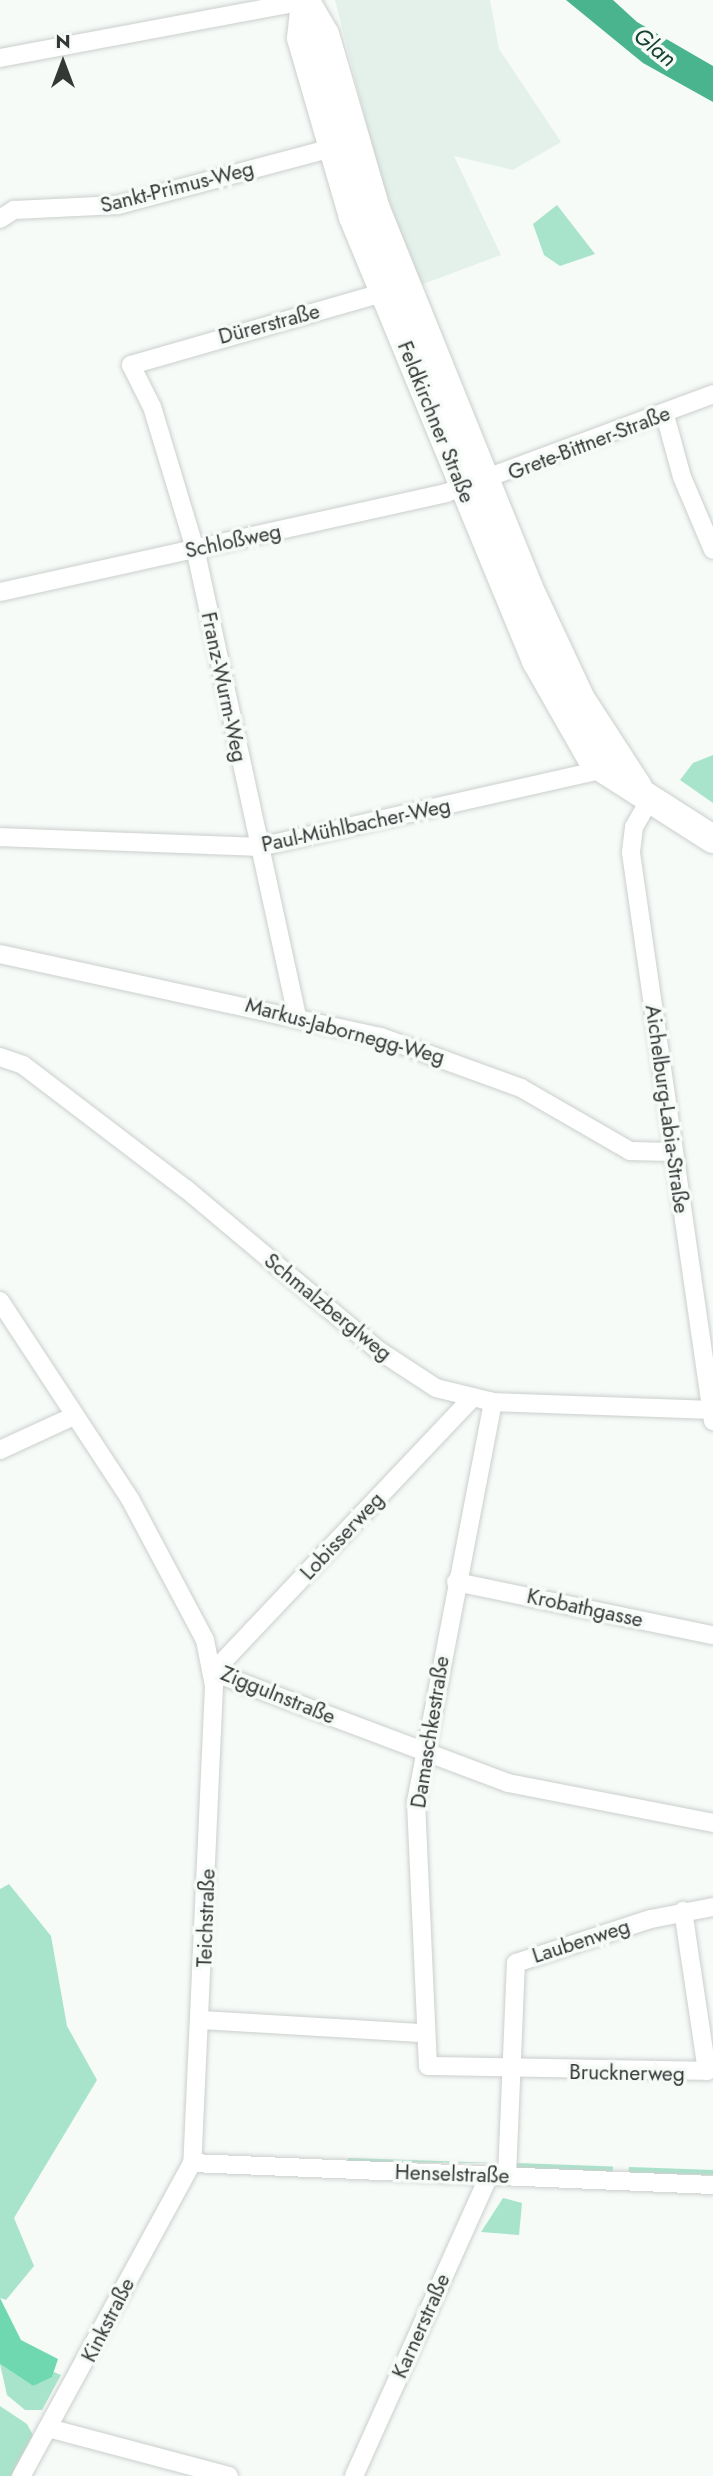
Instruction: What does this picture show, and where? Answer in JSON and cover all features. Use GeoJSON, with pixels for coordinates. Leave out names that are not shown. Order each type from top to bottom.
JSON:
{"type":"FeatureCollection","features":[{"type":"Feature","properties":{"kind":"main road","name":"Feldkirchner Straße"},"geometry":{"type":"LineString","coordinates":[[305,0],[301,38],[394,289],[475,484],[581,699],[612,769],[649,801],[713,839]]}},
{"type":"Feature","properties":{"kind":"street"},"geometry":{"type":"LineString","coordinates":[[0,58],[305,0]]}},
{"type":"Feature","properties":{"kind":"street","name":"Sankt-Primus-Weg"},"geometry":{"type":"LineString","coordinates":[[5,212],[118,205],[341,145]]}},
{"type":"Feature","properties":{"kind":"street","name":"Dürerstraße"},"geometry":{"type":"LineString","coordinates":[[131,365],[394,289]]}},
{"type":"Feature","properties":{"kind":"street","name":"Franz-Wurm-Weg"},"geometry":{"type":"LineString","coordinates":[[131,365],[152,407],[195,549],[296,1016]]}},
{"type":"Feature","properties":{"kind":"street","name":"Grete-Bittner-Straße"},"geometry":{"type":"LineString","coordinates":[[475,484],[665,415],[713,394]]}},
{"type":"Feature","properties":{"kind":"street"},"geometry":{"type":"LineString","coordinates":[[665,415],[688,494],[713,550]]}},
{"type":"Feature","properties":{"kind":"street","name":"Schloßweg"},"geometry":{"type":"LineString","coordinates":[[0,592],[475,484]]}},
{"type":"Feature","properties":{"kind":"street","name":"Paul-Mühlbacher-Weg"},"geometry":{"type":"LineString","coordinates":[[0,838],[259,848],[612,769]]}},
{"type":"Feature","properties":{"kind":"street","name":"Aichelburg-Labia-Straße"},"geometry":{"type":"LineString","coordinates":[[649,801],[634,827],[631,853],[712,1415]]}},
{"type":"Feature","properties":{"kind":"street","name":"Markus-Jabornegg-Weg"},"geometry":{"type":"LineString","coordinates":[[0,954],[296,1016],[450,1058],[521,1088],[630,1151],[672,1152]]}},
{"type":"Feature","properties":{"kind":"street","name":"Schmalzberglweg"},"geometry":{"type":"LineString","coordinates":[[0,1057],[23,1065],[186,1189],[378,1350],[436,1388],[470,1400],[712,1415]]}},
{"type":"Feature","properties":{"kind":"street","name":"Ziggulnstraße"},"geometry":{"type":"LineString","coordinates":[[0,1301],[131,1499],[205,1640],[213,1672],[508,1783],[713,1823]]}},
{"type":"Feature","properties":{"kind":"street","name":"Lobisserweg"},"geometry":{"type":"LineString","coordinates":[[213,1672],[470,1400]]}},
{"type":"Feature","properties":{"kind":"street","name":"Damaschkestraße"},"geometry":{"type":"LineString","coordinates":[[493,1402],[424,1753],[416,1852],[424,2034],[428,2066],[510,2071]]}},
{"type":"Feature","properties":{"kind":"street"},"geometry":{"type":"LineString","coordinates":[[0,1450],[74,1416]]}},
{"type":"Feature","properties":{"kind":"street","name":"Krobathgasse"},"geometry":{"type":"LineString","coordinates":[[456,1582],[713,1634]]}},
{"type":"Feature","properties":{"kind":"street","name":"Teichstraße"},"geometry":{"type":"LineString","coordinates":[[192,2163],[202,2020],[213,1672]]}},
{"type":"Feature","properties":{"kind":"street","name":"Laubenweg"},"geometry":{"type":"LineString","coordinates":[[498,2176],[510,2071],[516,1963],[683,1911],[713,1906]]}},
{"type":"Feature","properties":{"kind":"street","name":"Brucknerweg"},"geometry":{"type":"LineString","coordinates":[[510,2071],[707,2071],[683,1911]]}},
{"type":"Feature","properties":{"kind":"street"},"geometry":{"type":"LineString","coordinates":[[202,2020],[424,2034]]}},
{"type":"Feature","properties":{"kind":"street","name":"Henselstraße"},"geometry":{"type":"LineString","coordinates":[[192,2163],[713,2185]]}},
{"type":"Feature","properties":{"kind":"street","name":"Kinkstraße"},"geometry":{"type":"LineString","coordinates":[[22,2476],[52,2429],[192,2163]]}},
{"type":"Feature","properties":{"kind":"street","name":"Karnerstraße"},"geometry":{"type":"LineString","coordinates":[[354,2476],[498,2176]]}},
{"type":"Feature","properties":{"kind":"street"},"geometry":{"type":"LineString","coordinates":[[52,2429],[229,2476]]}},
{"type":"Feature","properties":{"kind":"shaded area"},"geometry":{"type":"Polygon","coordinates":[[[335,0],[490,0],[499,49],[561,142],[513,170],[454,156],[501,255],[418,286],[378,169],[335,0]]]}},
{"type":"Feature","properties":{"kind":"shaded area"},"geometry":{"type":"Polygon","coordinates":[[[557,205],[595,254],[560,266],[544,255],[533,224],[557,205]]]}},
{"type":"Feature","properties":{"kind":"shaded area"},"geometry":{"type":"Polygon","coordinates":[[[713,755],[713,803],[680,780],[693,763],[713,755]]]}},
{"type":"Feature","properties":{"kind":"shaded area"},"geometry":{"type":"Polygon","coordinates":[[[9,1884],[51,1936],[67,2026],[97,2080],[14,2218],[34,2266],[6,2300],[0,2298],[0,1889],[9,1884]]]}},
{"type":"Feature","properties":{"kind":"shaded area"},"geometry":{"type":"Polygon","coordinates":[[[348,2158],[498,2163],[348,2162],[348,2158]]]}},
{"type":"Feature","properties":{"kind":"shaded area"},"geometry":{"type":"Polygon","coordinates":[[[515,2163],[613,2166],[613,2171],[515,2168],[515,2163]]]}},
{"type":"Feature","properties":{"kind":"shaded area"},"geometry":{"type":"Polygon","coordinates":[[[629,2167],[713,2170],[713,2175],[628,2173],[629,2167]]]}},
{"type":"Feature","properties":{"kind":"shaded area"},"geometry":{"type":"Polygon","coordinates":[[[503,2198],[522,2203],[519,2235],[481,2232],[503,2198]]]}},
{"type":"Feature","properties":{"kind":"shaded area"},"geometry":{"type":"Polygon","coordinates":[[[0,2298],[21,2340],[58,2359],[52,2377],[33,2386],[0,2364],[0,2298]]]}},
{"type":"Feature","properties":{"kind":"shaded area"},"geometry":{"type":"Polygon","coordinates":[[[0,2364],[33,2386],[54,2372],[61,2375],[42,2410],[25,2410],[7,2395],[0,2364]]]}},
{"type":"Feature","properties":{"kind":"shaded area"},"geometry":{"type":"Polygon","coordinates":[[[0,2406],[27,2424],[34,2437],[11,2476],[0,2476],[0,2406]]]}},
{"type":"Feature","properties":{"kind":"water","name":"Glan"},"geometry":{"type":"Polygon","coordinates":[[[566,0],[613,0],[637,22],[713,66],[713,102],[643,63],[566,0]]]}}]}
